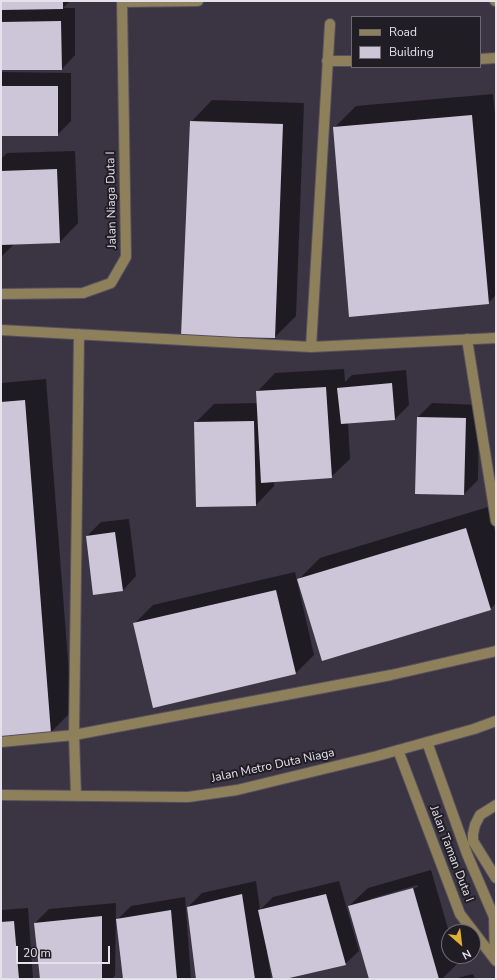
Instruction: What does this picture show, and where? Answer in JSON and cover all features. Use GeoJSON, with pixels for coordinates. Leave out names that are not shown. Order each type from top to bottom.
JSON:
{"type":"FeatureCollection","features":[{"type":"Feature","properties":{"kind":"street"},"geometry":{"type":"LineString","coordinates":[[122,2],[198,1]]}},
{"type":"Feature","properties":{"kind":"street","name":"Jalan Niaga Duta I"},"geometry":{"type":"LineString","coordinates":[[1,294],[83,293],[111,283],[126,257],[122,2]]}},
{"type":"Feature","properties":{"kind":"street"},"geometry":{"type":"LineString","coordinates":[[311,347],[330,24]]}},
{"type":"Feature","properties":{"kind":"street"},"geometry":{"type":"LineString","coordinates":[[481,58],[496,58]]}},
{"type":"Feature","properties":{"kind":"street"},"geometry":{"type":"LineString","coordinates":[[327,61],[351,61]]}},
{"type":"Feature","properties":{"kind":"street"},"geometry":{"type":"LineString","coordinates":[[1,330],[311,347],[496,338]]}},
{"type":"Feature","properties":{"kind":"street"},"geometry":{"type":"LineString","coordinates":[[76,796],[74,735],[78,334]]}},
{"type":"Feature","properties":{"kind":"street"},"geometry":{"type":"LineString","coordinates":[[467,339],[496,521]]}},
{"type":"Feature","properties":{"kind":"street"},"geometry":{"type":"LineString","coordinates":[[1,742],[74,735],[391,676],[496,651]]}},
{"type":"Feature","properties":{"kind":"street","name":"Jalan Metro Duta Niaga"},"geometry":{"type":"LineString","coordinates":[[1,795],[188,796],[230,791],[474,730],[496,721]]}},
{"type":"Feature","properties":{"kind":"street","name":"Jalan Taman Duta I"},"geometry":{"type":"LineString","coordinates":[[427,742],[467,854],[494,917],[496,960]]}},
{"type":"Feature","properties":{"kind":"street","name":"Jalan Taman Duta I"},"geometry":{"type":"LineString","coordinates":[[398,750],[460,914],[496,960]]}},
{"type":"Feature","properties":{"kind":"street"},"geometry":{"type":"LineString","coordinates":[[496,805],[480,815],[475,825],[473,834],[473,841],[496,878]]}},
{"type":"Feature","properties":{"kind":"building"},"geometry":{"type":"Polygon","coordinates":[[[1,1],[63,1],[63,9],[1,10],[1,1]]]}},
{"type":"Feature","properties":{"kind":"building"},"geometry":{"type":"Polygon","coordinates":[[[61,21],[62,70],[1,70],[1,22],[61,21]]]}},
{"type":"Feature","properties":{"kind":"building"},"geometry":{"type":"Polygon","coordinates":[[[1,86],[58,86],[58,136],[1,136],[1,86]]]}},
{"type":"Feature","properties":{"kind":"building"},"geometry":{"type":"Polygon","coordinates":[[[472,115],[489,304],[349,317],[333,127],[472,115]]]}},
{"type":"Feature","properties":{"kind":"building"},"geometry":{"type":"Polygon","coordinates":[[[190,121],[283,124],[275,338],[181,336],[190,121]]]}},
{"type":"Feature","properties":{"kind":"building"},"geometry":{"type":"Polygon","coordinates":[[[57,169],[60,243],[1,245],[1,171],[57,169]]]}},
{"type":"Feature","properties":{"kind":"building"},"geometry":{"type":"Polygon","coordinates":[[[392,383],[395,420],[341,424],[337,388],[392,383]]]}},
{"type":"Feature","properties":{"kind":"building"},"geometry":{"type":"Polygon","coordinates":[[[326,387],[332,478],[261,483],[256,391],[326,387]]]}},
{"type":"Feature","properties":{"kind":"building"},"geometry":{"type":"Polygon","coordinates":[[[25,400],[51,733],[1,737],[1,402],[25,400]]]}},
{"type":"Feature","properties":{"kind":"building"},"geometry":{"type":"Polygon","coordinates":[[[417,417],[466,418],[464,495],[415,494],[417,417]]]}},
{"type":"Feature","properties":{"kind":"building"},"geometry":{"type":"Polygon","coordinates":[[[254,421],[256,506],[196,507],[194,422],[254,421]]]}},
{"type":"Feature","properties":{"kind":"building"},"geometry":{"type":"Polygon","coordinates":[[[466,528],[491,610],[322,661],[297,579],[466,528]]]}},
{"type":"Feature","properties":{"kind":"building"},"geometry":{"type":"Polygon","coordinates":[[[115,532],[123,591],[93,595],[86,536],[115,532]]]}},
{"type":"Feature","properties":{"kind":"building"},"geometry":{"type":"Polygon","coordinates":[[[276,590],[296,674],[153,708],[133,623],[276,590]]]}},
{"type":"Feature","properties":{"kind":"building"},"geometry":{"type":"Polygon","coordinates":[[[413,888],[439,979],[369,979],[348,906],[413,888]]]}},
{"type":"Feature","properties":{"kind":"building"},"geometry":{"type":"Polygon","coordinates":[[[242,894],[255,979],[196,979],[187,907],[242,894]]]}},
{"type":"Feature","properties":{"kind":"building"},"geometry":{"type":"Polygon","coordinates":[[[326,894],[346,965],[285,979],[273,979],[258,910],[326,894]]]}},
{"type":"Feature","properties":{"kind":"building"},"geometry":{"type":"Polygon","coordinates":[[[171,910],[177,979],[123,979],[116,919],[171,910]]]}},
{"type":"Feature","properties":{"kind":"building"},"geometry":{"type":"Polygon","coordinates":[[[102,916],[102,979],[40,979],[34,923],[102,916]]]}},
{"type":"Feature","properties":{"kind":"building"},"geometry":{"type":"Polygon","coordinates":[[[14,921],[19,979],[1,979],[1,922],[14,921]]]}}]}
